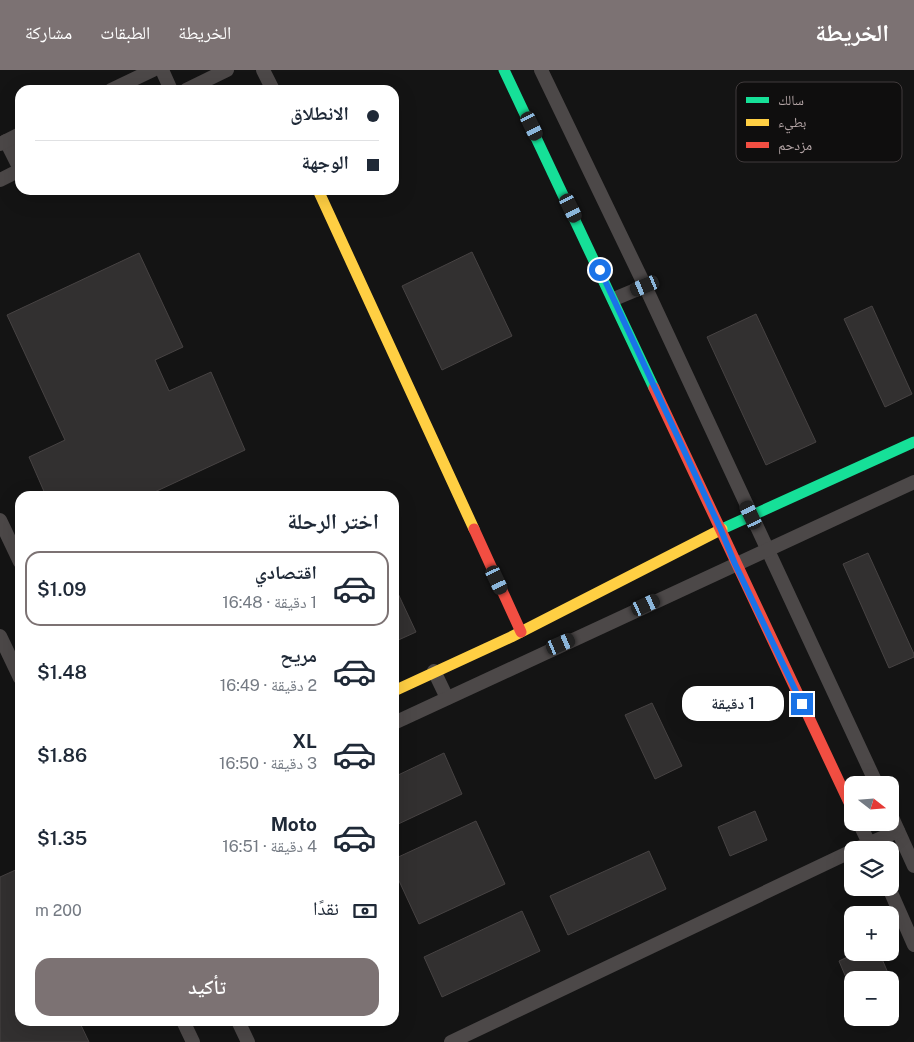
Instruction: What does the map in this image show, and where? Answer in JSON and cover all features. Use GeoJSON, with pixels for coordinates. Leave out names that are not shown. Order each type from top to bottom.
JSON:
{"type":"FeatureCollection","features":[{"type":"Feature","properties":{"kind":"street"},"geometry":{"type":"LineString","coordinates":[[122,85],[153,70]]}},
{"type":"Feature","properties":{"kind":"street"},"geometry":{"type":"LineString","coordinates":[[162,70],[169,85]]}},
{"type":"Feature","properties":{"kind":"street"},"geometry":{"type":"LineString","coordinates":[[196,85],[227,70]]}},
{"type":"Feature","properties":{"kind":"street"},"geometry":{"type":"LineString","coordinates":[[263,70],[270,85]]}},
{"type":"Feature","properties":{"kind":"street"},"geometry":{"type":"LineString","coordinates":[[504,70],[614,299],[735,564],[844,792]]}},
{"type":"Feature","properties":{"kind":"street"},"geometry":{"type":"LineString","coordinates":[[541,70],[645,286],[751,515],[769,549],[873,776]]}},
{"type":"Feature","properties":{"kind":"street"},"geometry":{"type":"LineString","coordinates":[[15,136],[3,142],[15,162]]}},
{"type":"Feature","properties":{"kind":"street"},"geometry":{"type":"LineString","coordinates":[[0,180],[15,172]]}},
{"type":"Feature","properties":{"kind":"street"},"geometry":{"type":"LineString","coordinates":[[320,195],[521,632]]}},
{"type":"Feature","properties":{"kind":"street"},"geometry":{"type":"LineString","coordinates":[[614,299],[645,286]]}},
{"type":"Feature","properties":{"kind":"street"},"geometry":{"type":"LineString","coordinates":[[399,689],[521,632],[751,515],[914,442]]}},
{"type":"Feature","properties":{"kind":"street"},"geometry":{"type":"LineString","coordinates":[[399,721],[914,482]]}},
{"type":"Feature","properties":{"kind":"street"},"geometry":{"type":"LineString","coordinates":[[0,520],[15,552]]}},
{"type":"Feature","properties":{"kind":"street"},"geometry":{"type":"LineString","coordinates":[[0,636],[15,668]]}},
{"type":"Feature","properties":{"kind":"street"},"geometry":{"type":"LineString","coordinates":[[434,672],[447,698]]}},
{"type":"Feature","properties":{"kind":"street"},"geometry":{"type":"LineString","coordinates":[[879,841],[896,831]]}},
{"type":"Feature","properties":{"kind":"street"},"geometry":{"type":"LineString","coordinates":[[898,831],[914,866]]}},
{"type":"Feature","properties":{"kind":"street"},"geometry":{"type":"LineString","coordinates":[[451,1042],[844,854]]}},
{"type":"Feature","properties":{"kind":"street"},"geometry":{"type":"LineString","coordinates":[[892,896],[914,944]]}},
{"type":"Feature","properties":{"kind":"street"},"geometry":{"type":"LineString","coordinates":[[185,1026],[193,1042]]}},
{"type":"Feature","properties":{"kind":"street"},"geometry":{"type":"LineString","coordinates":[[240,1026],[248,1042]]}},
{"type":"Feature","properties":{"kind":"building"},"geometry":{"type":"Polygon","coordinates":[[[472,252],[512,336],[442,370],[402,286],[472,252]]]}},
{"type":"Feature","properties":{"kind":"building"},"geometry":{"type":"Polygon","coordinates":[[[139,253],[183,347],[155,360],[169,391],[211,372],[245,450],[157,491],[44,491],[29,457],[65,440],[7,315],[139,253]]]}},
{"type":"Feature","properties":{"kind":"building"},"geometry":{"type":"Polygon","coordinates":[[[872,306],[912,394],[885,407],[844,319],[872,306]]]}},
{"type":"Feature","properties":{"kind":"building"},"geometry":{"type":"Polygon","coordinates":[[[756,314],[816,442],[766,465],[707,337],[756,314]]]}},
{"type":"Feature","properties":{"kind":"building"},"geometry":{"type":"Polygon","coordinates":[[[868,553],[914,654],[914,657],[889,668],[843,564],[868,553]]]}},
{"type":"Feature","properties":{"kind":"building"},"geometry":{"type":"Polygon","coordinates":[[[399,596],[416,632],[399,640],[399,596]]]}},
{"type":"Feature","properties":{"kind":"building"},"geometry":{"type":"Polygon","coordinates":[[[652,703],[682,766],[655,779],[625,715],[652,703]]]}},
{"type":"Feature","properties":{"kind":"building"},"geometry":{"type":"Polygon","coordinates":[[[444,753],[462,794],[399,824],[399,775],[444,753]]]}},
{"type":"Feature","properties":{"kind":"building"},"geometry":{"type":"Polygon","coordinates":[[[755,811],[767,840],[730,856],[718,827],[755,811]]]}},
{"type":"Feature","properties":{"kind":"building"},"geometry":{"type":"Polygon","coordinates":[[[476,821],[505,884],[419,924],[399,881],[399,857],[476,821]]]}},
{"type":"Feature","properties":{"kind":"building"},"geometry":{"type":"Polygon","coordinates":[[[649,851],[666,889],[568,935],[550,896],[649,851]]]}},
{"type":"Feature","properties":{"kind":"building"},"geometry":{"type":"Polygon","coordinates":[[[15,870],[15,1026],[81,1026],[89,1042],[0,1042],[0,877],[15,870]]]}},
{"type":"Feature","properties":{"kind":"building"},"geometry":{"type":"Polygon","coordinates":[[[522,911],[540,951],[442,997],[424,957],[522,911]]]}},
{"type":"Feature","properties":{"kind":"building"},"geometry":{"type":"Polygon","coordinates":[[[844,959],[844,961],[883,961],[887,971],[844,971],[844,973],[839,961],[844,959]]]}},
{"type":"Feature","properties":{"kind":"traffic: fast"},"geometry":{"type":"LineString","coordinates":[[504,70],[654,388]]}},
{"type":"Feature","properties":{"kind":"traffic: fast"},"geometry":{"type":"LineString","coordinates":[[722,529],[914,442]]}},
{"type":"Feature","properties":{"kind":"traffic: slow"},"geometry":{"type":"LineString","coordinates":[[320,195],[474,529]]}},
{"type":"Feature","properties":{"kind":"traffic: slow"},"geometry":{"type":"LineString","coordinates":[[399,689],[511,637],[722,529]]}},
{"type":"Feature","properties":{"kind":"traffic: jam"},"geometry":{"type":"LineString","coordinates":[[654,388],[844,792]]}},
{"type":"Feature","properties":{"kind":"traffic: jam"},"geometry":{"type":"LineString","coordinates":[[474,529],[521,632]]}},
{"type":"Feature","properties":{"kind":"route"},"geometry":{"type":"LineString","coordinates":[[600,270],[735,564],[802,704]]}}]}
